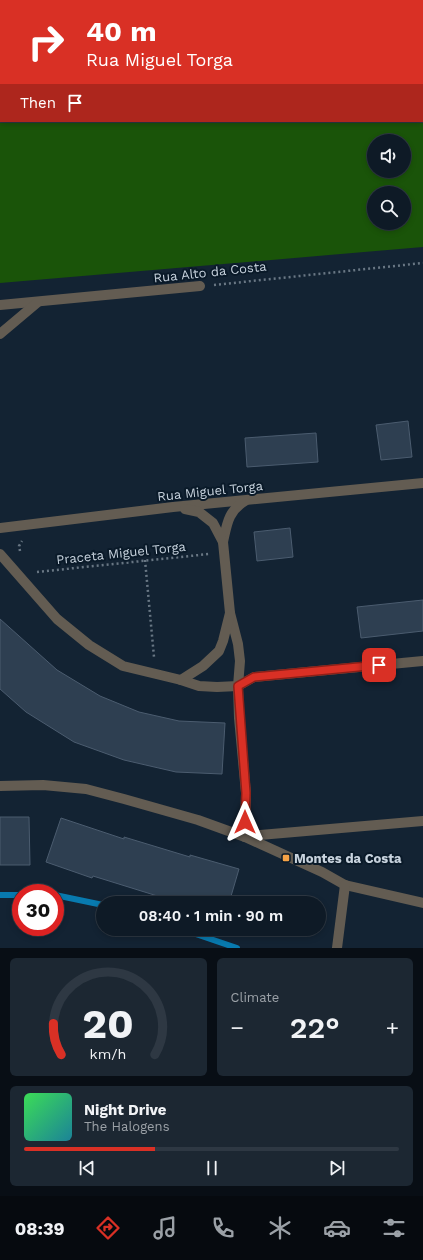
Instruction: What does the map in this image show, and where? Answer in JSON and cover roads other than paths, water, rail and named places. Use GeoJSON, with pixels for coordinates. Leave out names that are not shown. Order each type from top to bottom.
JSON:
{"type":"FeatureCollection","features":[{"type":"Feature","properties":{"kind":"street","name":"Rua Alto da Costa"},"geometry":{"type":"LineString","coordinates":[[0,305],[200,286]]}},
{"type":"Feature","properties":{"kind":"street"},"geometry":{"type":"LineString","coordinates":[[0,334],[38,302]]}},
{"type":"Feature","properties":{"kind":"street","name":"Rua Miguel Torga"},"geometry":{"type":"LineString","coordinates":[[0,528],[173,507],[423,483]]}},
{"type":"Feature","properties":{"kind":"street"},"geometry":{"type":"LineString","coordinates":[[245,837],[246,793],[238,686],[240,661],[238,644],[230,613],[223,542],[227,523],[233,510],[247,500]]}},
{"type":"Feature","properties":{"kind":"street"},"geometry":{"type":"LineString","coordinates":[[173,507],[199,512],[213,523],[223,542]]}},
{"type":"Feature","properties":{"kind":"street"},"geometry":{"type":"LineString","coordinates":[[0,554],[58,620],[89,645],[123,666],[182,680],[199,686],[238,686],[254,677],[423,661]]}},
{"type":"Feature","properties":{"kind":"street"},"geometry":{"type":"LineString","coordinates":[[182,680],[203,666],[219,651],[230,613]]}},
{"type":"Feature","properties":{"kind":"street"},"geometry":{"type":"LineString","coordinates":[[0,786],[43,785],[86,789],[124,799],[198,820],[245,837],[322,872],[345,885],[423,903]]}},
{"type":"Feature","properties":{"kind":"street"},"geometry":{"type":"LineString","coordinates":[[245,837],[423,821]]}},
{"type":"Feature","properties":{"kind":"street"},"geometry":{"type":"LineString","coordinates":[[337,948],[345,885]]}},
{"type":"Feature","properties":{"kind":"waterway"},"geometry":{"type":"LineString","coordinates":[[0,895],[12,895]]}},
{"type":"Feature","properties":{"kind":"waterway"},"geometry":{"type":"LineString","coordinates":[[64,897],[96,904]]}},
{"type":"Feature","properties":{"kind":"waterway"},"geometry":{"type":"LineString","coordinates":[[202,936],[237,948]]}},
{"type":"Feature","properties":{"kind":"place","name":"Montes da Costa"},"geometry":{"type":"Point","coordinates":[286,858]}}]}
